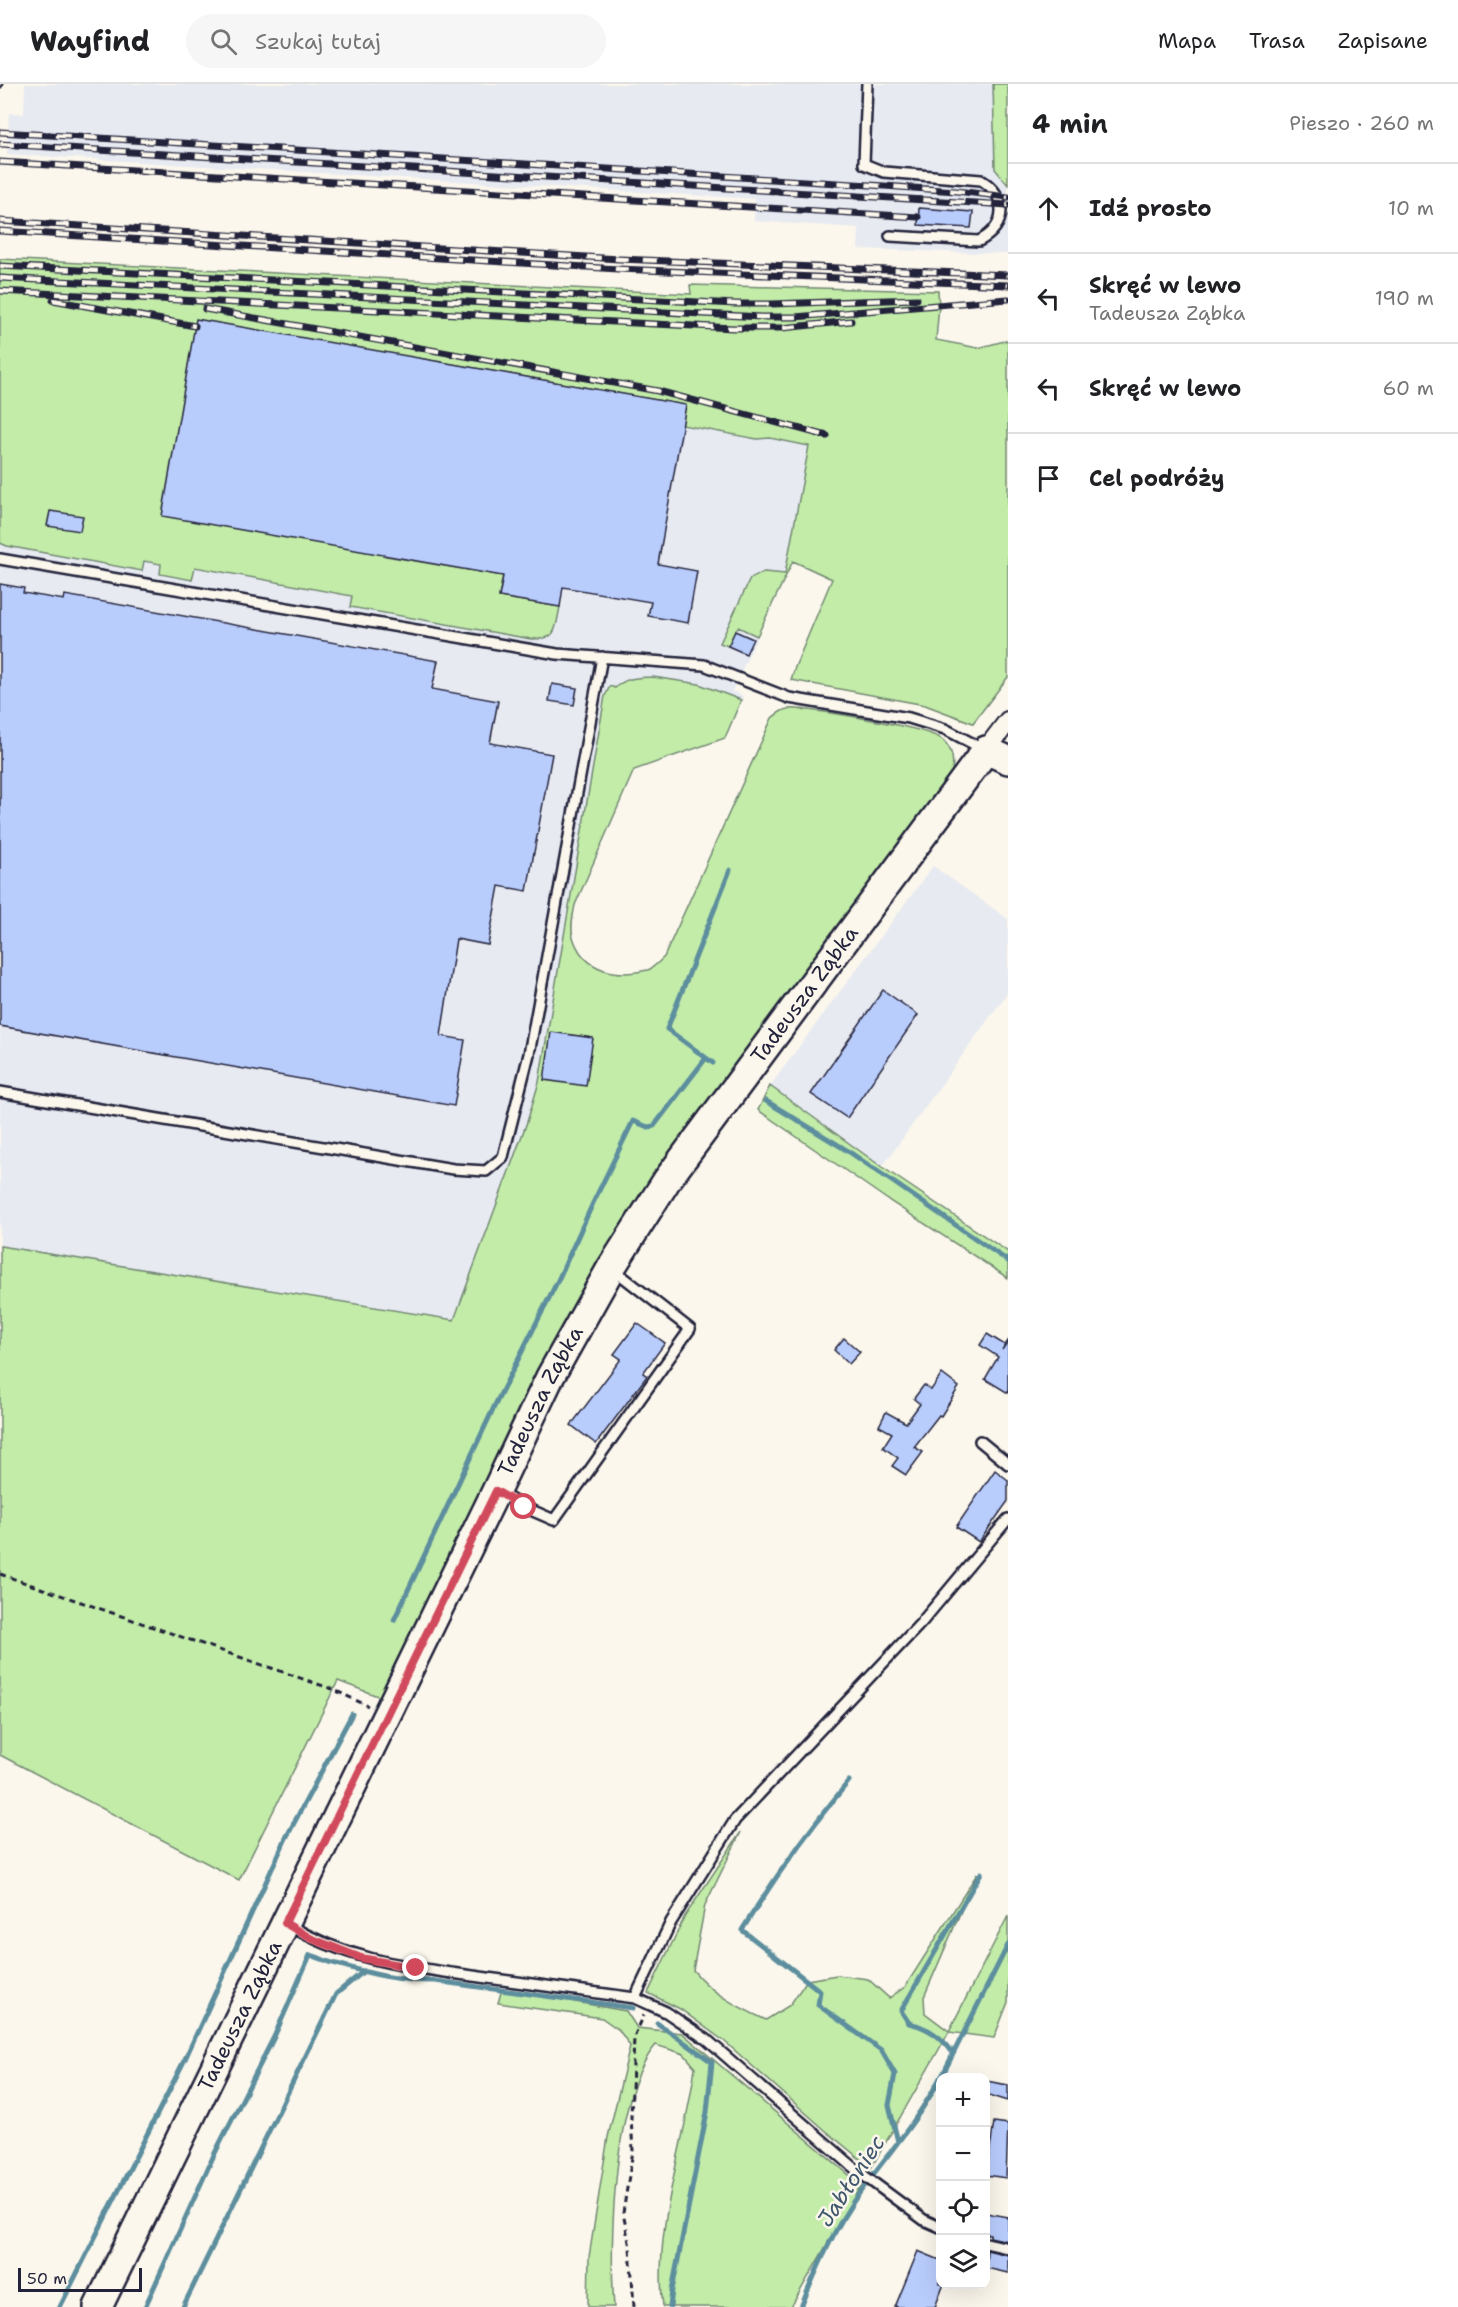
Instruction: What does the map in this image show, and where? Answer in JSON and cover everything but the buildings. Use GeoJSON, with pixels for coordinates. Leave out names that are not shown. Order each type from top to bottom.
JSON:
{"type":"FeatureCollection","features":[{"type":"Feature","properties":{"kind":"street","name":"Tadeusza Ząbka"},"geometry":{"type":"LineString","coordinates":[[98,2307],[550,1377],[611,1268],[667,1180],[997,755],[1008,721]]}},
{"type":"Feature","properties":{"kind":"lane"},"geometry":{"type":"LineString","coordinates":[[867,84],[864,164],[884,172],[981,180],[993,186],[1001,196],[1004,205],[1005,213],[1000,225],[992,235],[980,241],[890,236]]}},
{"type":"Feature","properties":{"kind":"lane"},"geometry":{"type":"LineString","coordinates":[[0,559],[557,654],[704,665],[789,698],[927,723],[945,729],[997,755]]}},
{"type":"Feature","properties":{"kind":"lane"},"geometry":{"type":"LineString","coordinates":[[0,1092],[453,1169],[486,1172],[503,1157],[529,1054],[602,657]]}},
{"type":"Feature","properties":{"kind":"lane"},"geometry":{"type":"LineString","coordinates":[[496,1491],[554,1520],[690,1329],[611,1268]]}},
{"type":"Feature","properties":{"kind":"lane"},"geometry":{"type":"LineString","coordinates":[[980,1441],[1008,1464]]}},
{"type":"Feature","properties":{"kind":"lane"},"geometry":{"type":"LineString","coordinates":[[635,1998],[671,1922],[735,1820],[921,1623],[1008,1519]]}},
{"type":"Feature","properties":{"kind":"lane"},"geometry":{"type":"LineString","coordinates":[[285,1923],[310,1938],[361,1958],[416,1968],[635,1998],[666,2013],[706,2039],[859,2172],[924,2220],[936,2225]]}},
{"type":"Feature","properties":{"kind":"lane"},"geometry":{"type":"LineString","coordinates":[[990,2244],[1008,2248]]}},
{"type":"Feature","properties":{"kind":"path"},"geometry":{"type":"LineString","coordinates":[[0,88],[3,84]]}},
{"type":"Feature","properties":{"kind":"path"},"geometry":{"type":"LineString","coordinates":[[0,1574],[332,1689],[368,1706]]}},
{"type":"Feature","properties":{"kind":"path"},"geometry":{"type":"LineString","coordinates":[[634,2307],[630,2247],[623,2213],[633,2151],[631,2118],[634,2037],[649,2005]]}},
{"type":"Feature","properties":{"kind":"shaded area"},"geometry":{"type":"Polygon","coordinates":[[[25,84],[993,84],[995,169],[1008,185],[1008,254],[858,249],[859,228],[754,221],[755,199],[7,154],[9,113],[24,114],[25,84]]]}},
{"type":"Feature","properties":{"kind":"shaded area"},"geometry":{"type":"Polygon","coordinates":[[[0,259],[691,294],[690,285],[938,291],[939,305],[935,340],[793,561],[732,691],[743,696],[725,738],[706,736],[593,776],[506,1306],[0,1561],[0,259]]]}},
{"type":"Feature","properties":{"kind":"shaded area"},"geometry":{"type":"Polygon","coordinates":[[[933,866],[1008,919],[1008,992],[882,1167],[770,1086],[933,866]]]}},
{"type":"Feature","properties":{"kind":"green space"},"geometry":{"type":"Polygon","coordinates":[[[993,84],[1008,84],[1008,185],[995,169],[993,84]]]}},
{"type":"Feature","properties":{"kind":"green space"},"geometry":{"type":"Polygon","coordinates":[[[0,259],[691,294],[690,285],[938,291],[936,340],[978,348],[1008,340],[1008,677],[973,723],[925,705],[791,680],[832,579],[793,561],[757,636],[738,627],[728,646],[720,643],[750,579],[764,572],[785,574],[809,446],[682,425],[685,405],[418,358],[385,556],[503,576],[499,597],[560,607],[554,632],[546,638],[531,639],[350,607],[352,596],[195,567],[192,580],[160,574],[161,564],[144,561],[142,571],[7,546],[0,543],[0,259]]]}},
{"type":"Feature","properties":{"kind":"green space"},"geometry":{"type":"Polygon","coordinates":[[[653,677],[699,684],[741,700],[725,738],[634,770],[575,905],[572,921],[573,937],[583,956],[607,971],[626,973],[647,970],[664,957],[772,718],[781,711],[800,709],[842,715],[894,724],[934,735],[943,740],[952,755],[953,766],[949,782],[661,1168],[383,1698],[338,1681],[239,1880],[0,1755],[0,1246],[454,1320],[527,1122],[539,1082],[605,696],[610,686],[615,688],[628,680],[653,677]]]}},
{"type":"Feature","properties":{"kind":"green space"},"geometry":{"type":"Polygon","coordinates":[[[770,1086],[882,1167],[1008,1252],[1008,1278],[888,1200],[758,1110],[770,1086]]]}},
{"type":"Feature","properties":{"kind":"green space"},"geometry":{"type":"Polygon","coordinates":[[[741,1832],[705,1905],[693,1970],[717,1993],[766,2020],[790,2005],[807,1980],[837,1975],[868,1979],[889,1998],[905,1987],[977,1874],[924,1997],[925,2013],[949,2031],[1008,1916],[1008,2002],[994,2038],[949,2032],[871,2168],[724,2041],[680,2009],[648,1993],[685,1916],[741,1832]]]}},
{"type":"Feature","properties":{"kind":"green space"},"geometry":{"type":"Polygon","coordinates":[[[502,1989],[626,2011],[637,2028],[682,2033],[861,2185],[791,2307],[663,2307],[662,2246],[666,2216],[695,2067],[684,2054],[656,2045],[642,2068],[631,2097],[622,2132],[612,2246],[614,2307],[588,2307],[589,2257],[608,2137],[630,2046],[619,2030],[602,2018],[498,2003],[502,1989]]]}},
{"type":"Feature","properties":{"kind":"waterway"},"geometry":{"type":"LineString","coordinates":[[713,1063],[667,1029],[730,870]]}},
{"type":"Feature","properties":{"kind":"waterway"},"geometry":{"type":"LineString","coordinates":[[394,1620],[633,1121],[648,1127],[654,1126],[706,1058]]}},
{"type":"Feature","properties":{"kind":"waterway"},"geometry":{"type":"LineString","coordinates":[[766,1101],[848,1151],[1008,1261]]}},
{"type":"Feature","properties":{"kind":"waterway"},"geometry":{"type":"LineString","coordinates":[[60,2307],[185,2059],[286,1838],[352,1714]]}},
{"type":"Feature","properties":{"kind":"waterway"},"geometry":{"type":"LineString","coordinates":[[849,1781],[793,1854],[742,1930],[820,1991],[818,2005],[881,2050],[895,2074],[889,2105],[898,2142]]}},
{"type":"Feature","properties":{"kind":"waterway"},"geometry":{"type":"LineString","coordinates":[[953,2053],[934,2034],[909,2023],[901,2011],[981,1873]]}},
{"type":"Feature","properties":{"kind":"waterway","name":"Jabłoniec"},"geometry":{"type":"LineString","coordinates":[[944,2073],[1008,1945]]}},
{"type":"Feature","properties":{"kind":"waterway"},"geometry":{"type":"LineString","coordinates":[[145,2307],[213,2157],[274,2037],[310,1955],[362,1971],[397,1978],[435,1981],[633,2008]]}},
{"type":"Feature","properties":{"kind":"waterway"},"geometry":{"type":"LineString","coordinates":[[183,2307],[336,1994],[364,1971]]}},
{"type":"Feature","properties":{"kind":"waterway"},"geometry":{"type":"LineString","coordinates":[[657,2023],[712,2062],[707,2112],[670,2307]]}},
{"type":"Feature","properties":{"kind":"waterway","name":"Jabłoniec"},"geometry":{"type":"LineString","coordinates":[[801,2307],[842,2219],[913,2122],[936,2086]]}},
{"type":"Feature","properties":{"kind":"railway"},"geometry":{"type":"LineString","coordinates":[[0,132],[870,185],[1008,197]]}},
{"type":"Feature","properties":{"kind":"railway"},"geometry":{"type":"LineString","coordinates":[[0,144],[1008,205]]}},
{"type":"Feature","properties":{"kind":"railway"},"geometry":{"type":"LineString","coordinates":[[0,162],[918,217]]}},
{"type":"Feature","properties":{"kind":"railway"},"geometry":{"type":"LineString","coordinates":[[0,221],[619,259],[1008,275]]}},
{"type":"Feature","properties":{"kind":"railway"},"geometry":{"type":"LineString","coordinates":[[0,231],[618,269],[1008,285]]}},
{"type":"Feature","properties":{"kind":"railway"},"geometry":{"type":"LineString","coordinates":[[0,266],[736,304],[917,299]]}},
{"type":"Feature","properties":{"kind":"railway"},"geometry":{"type":"LineString","coordinates":[[0,278],[762,317],[795,317],[1008,299]]}},
{"type":"Feature","properties":{"kind":"railway"},"geometry":{"type":"LineString","coordinates":[[0,291],[734,328],[782,328],[851,321]]}},
{"type":"Feature","properties":{"kind":"railway"},"geometry":{"type":"LineString","coordinates":[[53,300],[195,326]]}},
{"type":"Feature","properties":{"kind":"railway"},"geometry":{"type":"LineString","coordinates":[[205,309],[658,391],[827,436]]}},
{"type":"Feature","properties":{"kind":"route"},"geometry":{"type":"LineString","coordinates":[[416,1968],[361,1958],[310,1938],[285,1923],[496,1491],[524,1507]]}}]}
